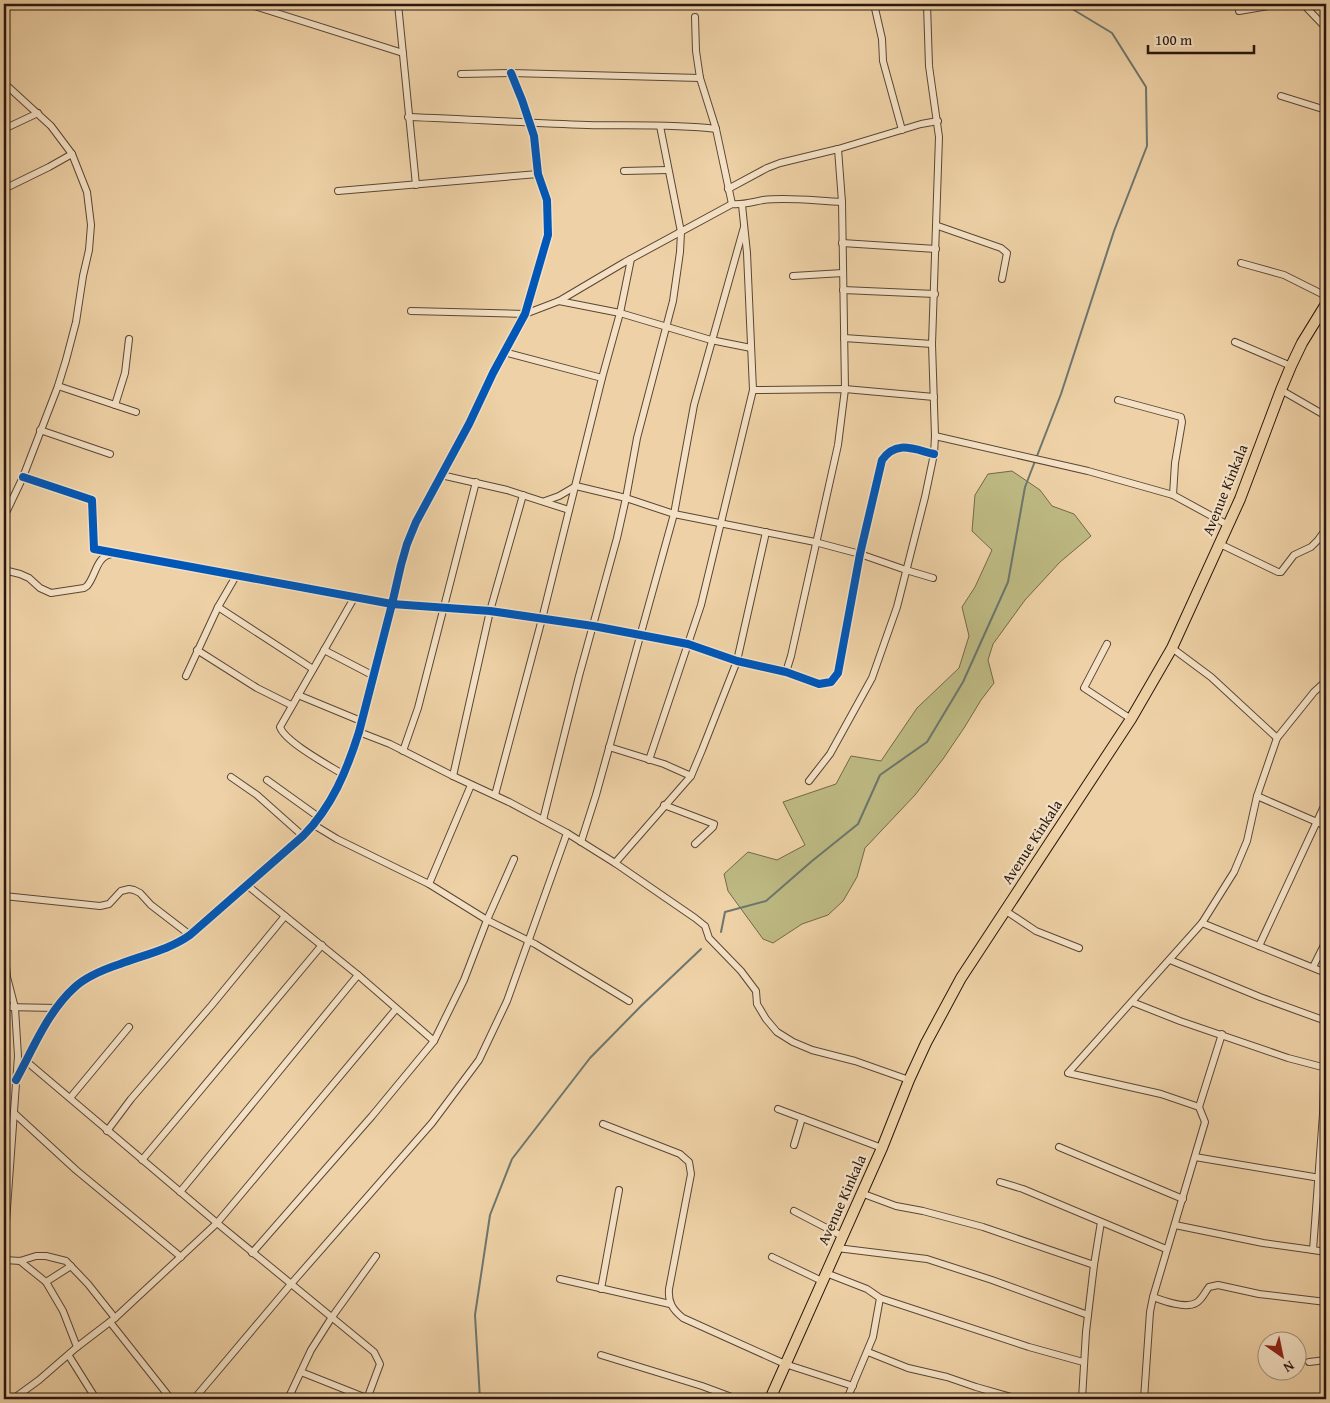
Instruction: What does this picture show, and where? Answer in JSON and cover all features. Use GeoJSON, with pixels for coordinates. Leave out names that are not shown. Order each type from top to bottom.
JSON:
{"type":"FeatureCollection","features":[{"type":"Feature","properties":{"kind":"main road","name":"Avenue Kinkala"},"geometry":{"type":"LineString","coordinates":[[770,1399],[882,1148],[909,1080],[961,978],[1006,911],[1047,844],[1131,719],[1172,648],[1240,499],[1291,366],[1302,343],[1326,304]]}},
{"type":"Feature","properties":{"kind":"street"},"geometry":{"type":"LineString","coordinates":[[248,4],[403,53]]}},
{"type":"Feature","properties":{"kind":"street"},"geometry":{"type":"LineString","coordinates":[[398,4],[416,185]]}},
{"type":"Feature","properties":{"kind":"street"},"geometry":{"type":"LineString","coordinates":[[874,4],[882,39],[884,61],[902,130]]}},
{"type":"Feature","properties":{"kind":"street"},"geometry":{"type":"LineString","coordinates":[[809,781],[830,754],[872,678],[897,606],[934,454],[936,436],[932,344],[940,158],[938,121],[929,66],[927,4]]}},
{"type":"Feature","properties":{"kind":"street"},"geometry":{"type":"LineString","coordinates":[[1238,11],[1281,4]]}},
{"type":"Feature","properties":{"kind":"street"},"geometry":{"type":"LineString","coordinates":[[1303,4],[1326,28]]}},
{"type":"Feature","properties":{"kind":"street"},"geometry":{"type":"LineString","coordinates":[[695,17],[696,51],[700,78],[716,129],[732,204]]}},
{"type":"Feature","properties":{"kind":"street"},"geometry":{"type":"LineString","coordinates":[[461,74],[512,73],[700,78]]}},
{"type":"Feature","properties":{"kind":"street"},"geometry":{"type":"LineString","coordinates":[[16,1080],[57,1008],[76,986],[85,979],[117,965],[172,946],[190,935],[303,836],[320,818],[337,791],[359,732],[407,544],[416,522],[470,424],[504,352],[525,314],[548,235],[546,200],[538,174],[534,136],[512,73]]}},
{"type":"Feature","properties":{"kind":"street"},"geometry":{"type":"LineString","coordinates":[[4,83],[51,126],[72,154],[87,192],[91,225],[89,250],[76,322],[58,386],[4,518]]}},
{"type":"Feature","properties":{"kind":"street"},"geometry":{"type":"LineString","coordinates":[[1281,96],[1326,110]]}},
{"type":"Feature","properties":{"kind":"street"},"geometry":{"type":"LineString","coordinates":[[4,129],[38,113]]}},
{"type":"Feature","properties":{"kind":"street"},"geometry":{"type":"LineString","coordinates":[[408,117],[544,123],[687,125],[716,129]]}},
{"type":"Feature","properties":{"kind":"street"},"geometry":{"type":"LineString","coordinates":[[728,189],[780,163],[938,121]]}},
{"type":"Feature","properties":{"kind":"street"},"geometry":{"type":"LineString","coordinates":[[543,820],[626,498],[637,438],[667,328],[678,270],[681,232],[660,126]]}},
{"type":"Feature","properties":{"kind":"street"},"geometry":{"type":"LineString","coordinates":[[786,672],[838,445],[845,389],[842,202],[838,149]]}},
{"type":"Feature","properties":{"kind":"street"},"geometry":{"type":"LineString","coordinates":[[4,189],[72,154]]}},
{"type":"Feature","properties":{"kind":"street"},"geometry":{"type":"LineString","coordinates":[[624,171],[668,170]]}},
{"type":"Feature","properties":{"kind":"street"},"geometry":{"type":"LineString","coordinates":[[338,190],[538,174]]}},
{"type":"Feature","properties":{"kind":"street"},"geometry":{"type":"LineString","coordinates":[[411,311],[525,314],[559,301],[732,204],[742,205],[763,200],[842,202]]}},
{"type":"Feature","properties":{"kind":"street"},"geometry":{"type":"LineString","coordinates":[[649,760],[700,605],[753,390],[747,253],[742,205]]}},
{"type":"Feature","properties":{"kind":"street"},"geometry":{"type":"LineString","coordinates":[[938,226],[1005,250],[1007,253],[1002,278]]}},
{"type":"Feature","properties":{"kind":"street"},"geometry":{"type":"LineString","coordinates":[[581,842],[674,514],[694,404],[744,227]]}},
{"type":"Feature","properties":{"kind":"street"},"geometry":{"type":"LineString","coordinates":[[842,243],[936,249]]}},
{"type":"Feature","properties":{"kind":"street"},"geometry":{"type":"LineString","coordinates":[[496,795],[620,313],[631,259]]}},
{"type":"Feature","properties":{"kind":"street"},"geometry":{"type":"LineString","coordinates":[[1241,263],[1284,275],[1326,296]]}},
{"type":"Feature","properties":{"kind":"street"},"geometry":{"type":"LineString","coordinates":[[793,276],[843,273]]}},
{"type":"Feature","properties":{"kind":"street"},"geometry":{"type":"LineString","coordinates":[[843,290],[935,294]]}},
{"type":"Feature","properties":{"kind":"street"},"geometry":{"type":"LineString","coordinates":[[559,301],[620,313],[711,340],[751,348]]}},
{"type":"Feature","properties":{"kind":"street"},"geometry":{"type":"LineString","coordinates":[[844,338],[932,344]]}},
{"type":"Feature","properties":{"kind":"street"},"geometry":{"type":"LineString","coordinates":[[115,405],[125,373],[129,339]]}},
{"type":"Feature","properties":{"kind":"street"},"geometry":{"type":"LineString","coordinates":[[1235,342],[1291,366]]}},
{"type":"Feature","properties":{"kind":"street"},"geometry":{"type":"LineString","coordinates":[[504,352],[602,378]]}},
{"type":"Feature","properties":{"kind":"street"},"geometry":{"type":"LineString","coordinates":[[58,386],[136,412]]}},
{"type":"Feature","properties":{"kind":"street"},"geometry":{"type":"LineString","coordinates":[[753,390],[845,389],[934,397]]}},
{"type":"Feature","properties":{"kind":"street"},"geometry":{"type":"LineString","coordinates":[[1281,390],[1326,416]]}},
{"type":"Feature","properties":{"kind":"street"},"geometry":{"type":"LineString","coordinates":[[1118,400],[1181,417],[1182,422],[1175,463],[1173,495]]}},
{"type":"Feature","properties":{"kind":"street"},"geometry":{"type":"LineString","coordinates":[[40,430],[110,454]]}},
{"type":"Feature","properties":{"kind":"street"},"geometry":{"type":"LineString","coordinates":[[936,436],[1088,471],[1173,495],[1228,525]]}},
{"type":"Feature","properties":{"kind":"street"},"geometry":{"type":"LineString","coordinates":[[22,477],[92,500],[94,549],[392,604],[490,611],[593,626],[688,644],[737,662],[786,672],[819,684],[826,684],[835,679],[838,673],[860,554],[882,460],[888,452],[895,448],[903,447],[934,454]]}},
{"type":"Feature","properties":{"kind":"street"},"geometry":{"type":"LineString","coordinates":[[441,475],[476,482],[570,510]]}},
{"type":"Feature","properties":{"kind":"street"},"geometry":{"type":"LineString","coordinates":[[403,751],[418,708],[476,482]]}},
{"type":"Feature","properties":{"kind":"street"},"geometry":{"type":"LineString","coordinates":[[545,501],[560,496],[576,486],[626,498],[674,514],[815,542],[860,554],[934,578]]}},
{"type":"Feature","properties":{"kind":"street"},"geometry":{"type":"LineString","coordinates":[[453,776],[490,611],[523,495]]}},
{"type":"Feature","properties":{"kind":"street"},"geometry":{"type":"LineString","coordinates":[[1220,544],[1281,572],[1294,555],[1311,547],[1326,529]]}},
{"type":"Feature","properties":{"kind":"street"},"geometry":{"type":"LineString","coordinates":[[615,863],[690,776],[714,724],[737,662],[766,532]]}},
{"type":"Feature","properties":{"kind":"street"},"geometry":{"type":"LineString","coordinates":[[4,570],[29,578],[45,591],[51,593],[60,592],[87,586],[103,557],[110,554],[121,554]]}},
{"type":"Feature","properties":{"kind":"street"},"geometry":{"type":"LineString","coordinates":[[186,676],[218,607],[236,576]]}},
{"type":"Feature","properties":{"kind":"street"},"geometry":{"type":"LineString","coordinates":[[344,775],[308,752],[282,732],[280,727],[354,598]]}},
{"type":"Feature","properties":{"kind":"street"},"geometry":{"type":"LineString","coordinates":[[218,607],[313,669]]}},
{"type":"Feature","properties":{"kind":"street"},"geometry":{"type":"LineString","coordinates":[[1107,644],[1084,688],[1131,719]]}},
{"type":"Feature","properties":{"kind":"street"},"geometry":{"type":"LineString","coordinates":[[1172,648],[1211,677],[1277,738]]}},
{"type":"Feature","properties":{"kind":"street"},"geometry":{"type":"LineString","coordinates":[[197,650],[257,688],[291,705]]}},
{"type":"Feature","properties":{"kind":"street"},"geometry":{"type":"LineString","coordinates":[[324,650],[374,676]]}},
{"type":"Feature","properties":{"kind":"street"},"geometry":{"type":"LineString","coordinates":[[1199,1107],[1161,1094],[1068,1073],[1202,923],[1234,872],[1247,841],[1256,796],[1277,738],[1314,692],[1326,681]]}},
{"type":"Feature","properties":{"kind":"street"},"geometry":{"type":"LineString","coordinates":[[298,695],[362,720]]}},
{"type":"Feature","properties":{"kind":"street"},"geometry":{"type":"LineString","coordinates":[[359,732],[377,738],[471,785],[496,795],[567,833],[615,863],[695,918],[704,926],[709,938],[741,971],[756,991],[757,1004],[777,1032],[793,1042],[812,1050],[855,1061],[909,1080]]}},
{"type":"Feature","properties":{"kind":"street"},"geometry":{"type":"LineString","coordinates":[[609,747],[690,776]]}},
{"type":"Feature","properties":{"kind":"street"},"geometry":{"type":"LineString","coordinates":[[231,777],[257,795],[303,836]]}},
{"type":"Feature","properties":{"kind":"street"},"geometry":{"type":"LineString","coordinates":[[267,780],[320,818]]}},
{"type":"Feature","properties":{"kind":"street"},"geometry":{"type":"LineString","coordinates":[[429,884],[471,785]]}},
{"type":"Feature","properties":{"kind":"street"},"geometry":{"type":"LineString","coordinates":[[1256,796],[1326,826]]}},
{"type":"Feature","properties":{"kind":"street"},"geometry":{"type":"LineString","coordinates":[[1259,946],[1326,802]]}},
{"type":"Feature","properties":{"kind":"street"},"geometry":{"type":"LineString","coordinates":[[664,805],[714,824],[695,844]]}},
{"type":"Feature","properties":{"kind":"street"},"geometry":{"type":"LineString","coordinates":[[314,825],[337,839],[429,884],[487,920],[529,941],[629,1001]]}},
{"type":"Feature","properties":{"kind":"street"},"geometry":{"type":"LineString","coordinates":[[194,1399],[291,1284],[432,1124],[479,1060],[507,1001],[567,833]]}},
{"type":"Feature","properties":{"kind":"street"},"geometry":{"type":"LineString","coordinates":[[252,1253],[372,1116],[434,1040],[464,980],[487,920],[514,859]]}},
{"type":"Feature","properties":{"kind":"street"},"geometry":{"type":"LineString","coordinates":[[248,886],[322,945],[434,1040]]}},
{"type":"Feature","properties":{"kind":"street"},"geometry":{"type":"LineString","coordinates":[[4,896],[100,906],[109,904],[121,891],[134,890],[190,935]]}},
{"type":"Feature","properties":{"kind":"street"},"geometry":{"type":"LineString","coordinates":[[1006,911],[1036,931],[1079,948]]}},
{"type":"Feature","properties":{"kind":"street"},"geometry":{"type":"LineString","coordinates":[[107,1130],[285,916]]}},
{"type":"Feature","properties":{"kind":"street"},"geometry":{"type":"LineString","coordinates":[[1202,923],[1326,972]]}},
{"type":"Feature","properties":{"kind":"street"},"geometry":{"type":"LineString","coordinates":[[1313,967],[1326,941]]}},
{"type":"Feature","properties":{"kind":"street"},"geometry":{"type":"LineString","coordinates":[[4,944],[7,977],[15,1008],[18,1056],[4,1249],[4,1283]]}},
{"type":"Feature","properties":{"kind":"street"},"geometry":{"type":"LineString","coordinates":[[142,1160],[322,945]]}},
{"type":"Feature","properties":{"kind":"street"},"geometry":{"type":"LineString","coordinates":[[1170,960],[1260,997],[1326,1021]]}},
{"type":"Feature","properties":{"kind":"street"},"geometry":{"type":"LineString","coordinates":[[180,1192],[358,975]]}},
{"type":"Feature","properties":{"kind":"street"},"geometry":{"type":"LineString","coordinates":[[1132,1002],[1180,1021],[1325,1069],[1313,1250]]}},
{"type":"Feature","properties":{"kind":"street"},"geometry":{"type":"LineString","coordinates":[[4,1008],[57,1008]]}},
{"type":"Feature","properties":{"kind":"street"},"geometry":{"type":"LineString","coordinates":[[13,1399],[112,1320],[217,1223],[396,1009]]}},
{"type":"Feature","properties":{"kind":"street"},"geometry":{"type":"LineString","coordinates":[[70,1098],[129,1027]]}},
{"type":"Feature","properties":{"kind":"street"},"geometry":{"type":"LineString","coordinates":[[1144,1399],[1150,1312],[1153,1297],[1205,1122],[1199,1107],[1222,1034]]}},
{"type":"Feature","properties":{"kind":"street"},"geometry":{"type":"LineString","coordinates":[[26,1061],[252,1253],[374,1352],[380,1364],[368,1399],[301,1372]]}},
{"type":"Feature","properties":{"kind":"street"},"geometry":{"type":"LineString","coordinates":[[778,1109],[882,1148]]}},
{"type":"Feature","properties":{"kind":"street"},"geometry":{"type":"LineString","coordinates":[[14,1113],[76,1170],[180,1257]]}},
{"type":"Feature","properties":{"kind":"street"},"geometry":{"type":"LineString","coordinates":[[794,1145],[802,1118]]}},
{"type":"Feature","properties":{"kind":"street"},"geometry":{"type":"LineString","coordinates":[[603,1124],[680,1154],[689,1162],[691,1174],[669,1289],[670,1304],[674,1310],[683,1318],[785,1364],[853,1386]]}},
{"type":"Feature","properties":{"kind":"street"},"geometry":{"type":"LineString","coordinates":[[1059,1147],[1183,1199]]}},
{"type":"Feature","properties":{"kind":"street"},"geometry":{"type":"LineString","coordinates":[[1195,1157],[1326,1179]]}},
{"type":"Feature","properties":{"kind":"street"},"geometry":{"type":"LineString","coordinates":[[1000,1182],[1024,1189],[1166,1249]]}},
{"type":"Feature","properties":{"kind":"street"},"geometry":{"type":"LineString","coordinates":[[601,1289],[619,1190]]}},
{"type":"Feature","properties":{"kind":"street"},"geometry":{"type":"LineString","coordinates":[[861,1193],[896,1206],[923,1211],[982,1227],[1094,1265]]}},
{"type":"Feature","properties":{"kind":"street"},"geometry":{"type":"LineString","coordinates":[[794,1211],[842,1236]]}},
{"type":"Feature","properties":{"kind":"street"},"geometry":{"type":"LineString","coordinates":[[1082,1399],[1088,1316],[1101,1222]]}},
{"type":"Feature","properties":{"kind":"street"},"geometry":{"type":"LineString","coordinates":[[1175,1224],[1263,1243],[1326,1252]]}},
{"type":"Feature","properties":{"kind":"street"},"geometry":{"type":"LineString","coordinates":[[837,1248],[927,1259],[992,1280],[1088,1316]]}},
{"type":"Feature","properties":{"kind":"street"},"geometry":{"type":"LineString","coordinates":[[4,1260],[20,1261],[36,1256],[46,1256],[61,1259],[71,1266],[88,1284],[112,1320],[172,1399]]}},
{"type":"Feature","properties":{"kind":"street"},"geometry":{"type":"LineString","coordinates":[[288,1399],[311,1350],[376,1256]]}},
{"type":"Feature","properties":{"kind":"street"},"geometry":{"type":"LineString","coordinates":[[772,1257],[824,1277],[867,1289],[880,1298],[1029,1347],[1084,1362]]}},
{"type":"Feature","properties":{"kind":"street"},"geometry":{"type":"LineString","coordinates":[[20,1261],[46,1282],[62,1311],[77,1347]]}},
{"type":"Feature","properties":{"kind":"street"},"geometry":{"type":"LineString","coordinates":[[46,1282],[71,1266]]}},
{"type":"Feature","properties":{"kind":"street"},"geometry":{"type":"LineString","coordinates":[[560,1279],[670,1304]]}},
{"type":"Feature","properties":{"kind":"street"},"geometry":{"type":"LineString","coordinates":[[1153,1297],[1177,1304],[1194,1304],[1200,1300],[1209,1287],[1218,1286],[1259,1294],[1326,1302]]}},
{"type":"Feature","properties":{"kind":"street"},"geometry":{"type":"LineString","coordinates":[[846,1399],[868,1352],[877,1321],[880,1298]]}},
{"type":"Feature","properties":{"kind":"street"},"geometry":{"type":"LineString","coordinates":[[868,1352],[908,1368],[947,1377],[1018,1399]]}},
{"type":"Feature","properties":{"kind":"street"},"geometry":{"type":"LineString","coordinates":[[601,1355],[702,1386],[737,1399]]}},
{"type":"Feature","properties":{"kind":"street"},"geometry":{"type":"LineString","coordinates":[[69,1356],[96,1399]]}},
{"type":"Feature","properties":{"kind":"street"},"geometry":{"type":"LineString","coordinates":[[1309,1362],[1326,1360]]}},
{"type":"Feature","properties":{"kind":"shaded area"},"geometry":{"type":"Polygon","coordinates":[[[1012,471],[1040,490],[1052,506],[1074,514],[1091,536],[1060,562],[1025,600],[993,644],[988,660],[994,683],[943,759],[915,795],[865,848],[857,877],[843,901],[828,915],[802,924],[773,943],[763,939],[728,891],[724,874],[748,852],[777,860],[805,845],[783,802],[836,784],[851,756],[881,761],[917,708],[959,668],[969,636],[962,607],[975,587],[992,550],[972,531],[975,495],[988,474],[1012,471]]]}},
{"type":"Feature","properties":{"kind":"waterway"},"geometry":{"type":"LineString","coordinates":[[721,932],[725,912],[766,901],[858,824],[880,775],[927,742],[963,682],[1008,582],[1025,487],[1061,394],[1114,231],[1147,146],[1146,87],[1112,33],[1064,4]]}},
{"type":"Feature","properties":{"kind":"waterway"},"geometry":{"type":"LineString","coordinates":[[480,1399],[475,1315],[490,1215],[512,1159],[590,1058],[701,949]]}},
{"type":"Feature","properties":{"kind":"cycle path"},"geometry":{"type":"LineString","coordinates":[[16,1080],[49,1019],[75,987],[96,973],[165,948],[190,935],[303,836],[322,813],[337,787],[359,732],[407,544],[416,522],[525,314],[548,235],[547,200],[538,174],[534,136],[511,73]]}},
{"type":"Feature","properties":{"kind":"cycle path"},"geometry":{"type":"LineString","coordinates":[[23,477],[92,500],[94,549],[392,604],[490,611],[593,626],[688,644],[737,661],[786,672],[819,684],[831,682],[838,673],[860,554],[882,460],[887,454],[899,448],[912,448],[934,454]]}}]}
